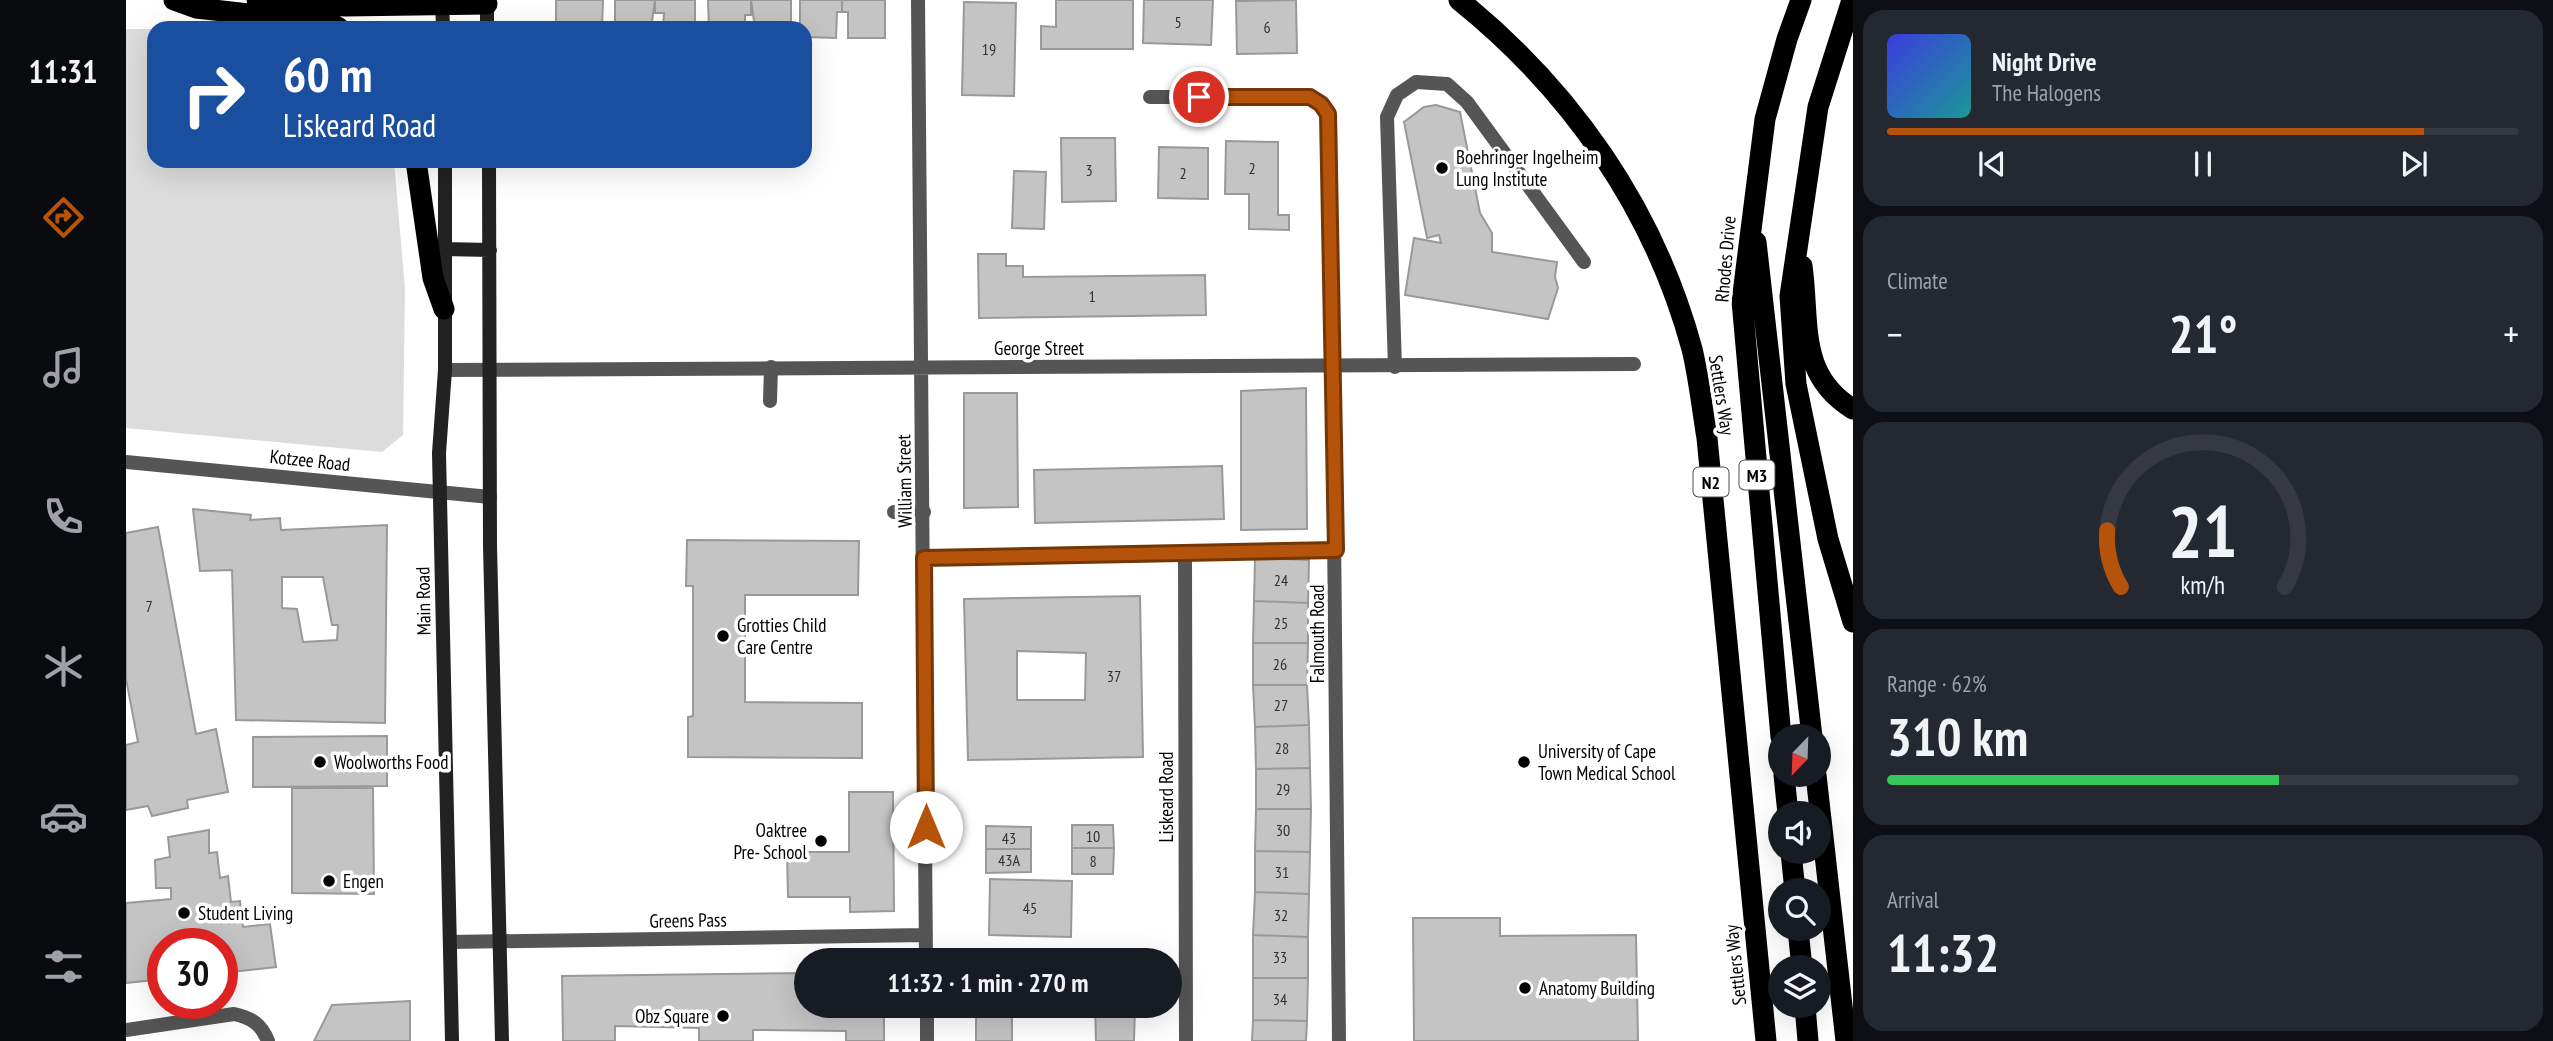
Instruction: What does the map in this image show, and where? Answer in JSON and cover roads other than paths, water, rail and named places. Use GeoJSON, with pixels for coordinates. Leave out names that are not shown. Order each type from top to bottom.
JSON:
{"type":"FeatureCollection","features":[{"type":"Feature","properties":{"kind":"highway"},"geometry":{"type":"LineString","coordinates":[[174,0],[196,8],[312,21]]}},
{"type":"Feature","properties":{"kind":"highway"},"geometry":{"type":"LineString","coordinates":[[257,0],[345,6],[487,2]]}},
{"type":"Feature","properties":{"kind":"highway","name":"Settlers Way"},"geometry":{"type":"LineString","coordinates":[[1459,0],[1513,47],[1552,87],[1604,155],[1628,194],[1665,269],[1692,350],[1707,438],[1766,1041]]}},
{"type":"Feature","properties":{"kind":"highway","name":"Rhodes Drive"},"geometry":{"type":"LineString","coordinates":[[1780,724],[1742,301],[1763,131],[1776,77],[1801,0]]}},
{"type":"Feature","properties":{"kind":"highway"},"geometry":{"type":"LineString","coordinates":[[1836,0],[1853,18]]}},
{"type":"Feature","properties":{"kind":"highway"},"geometry":{"type":"LineString","coordinates":[[1852,0],[1818,107],[1790,296],[1796,384],[1828,539],[1853,622]]}},
{"type":"Feature","properties":{"kind":"highway"},"geometry":{"type":"LineString","coordinates":[[417,168],[433,278],[444,309]]}},
{"type":"Feature","properties":{"kind":"highway"},"geometry":{"type":"LineString","coordinates":[[1752,214],[1765,304],[1811,724]]}},
{"type":"Feature","properties":{"kind":"highway"},"geometry":{"type":"LineString","coordinates":[[1798,246],[1807,300],[1808,344],[1814,367],[1831,393],[1853,410]]}},
{"type":"Feature","properties":{"kind":"highway"},"geometry":{"type":"LineString","coordinates":[[1817,788],[1846,1041]]}},
{"type":"Feature","properties":{"kind":"highway"},"geometry":{"type":"LineString","coordinates":[[1806,1018],[1808,1041]]}},
{"type":"Feature","properties":{"kind":"main road"},"geometry":{"type":"LineString","coordinates":[[487,2],[487,21]]}},
{"type":"Feature","properties":{"kind":"main road"},"geometry":{"type":"LineString","coordinates":[[442,3],[443,21]]}},
{"type":"Feature","properties":{"kind":"main road","name":"Main Road"},"geometry":{"type":"LineString","coordinates":[[445,168],[445,370],[439,453],[452,1041]]}},
{"type":"Feature","properties":{"kind":"main road"},"geometry":{"type":"LineString","coordinates":[[489,168],[490,497],[502,1041]]}},
{"type":"Feature","properties":{"kind":"main road"},"geometry":{"type":"LineString","coordinates":[[443,249],[490,250]]}},
{"type":"Feature","properties":{"kind":"street","name":"William Street"},"geometry":{"type":"LineString","coordinates":[[918,0],[926,948]]}},
{"type":"Feature","properties":{"kind":"street"},"geometry":{"type":"LineString","coordinates":[[1395,367],[1387,117],[1397,94],[1416,82],[1447,84],[1467,102],[1584,262]]}},
{"type":"Feature","properties":{"kind":"street","name":"Falmouth Road"},"geometry":{"type":"LineString","coordinates":[[1150,97],[1310,97],[1321,104],[1330,123],[1339,1041]]}},
{"type":"Feature","properties":{"kind":"street","name":"George Street"},"geometry":{"type":"LineString","coordinates":[[445,370],[771,367],[1331,368],[1634,364]]}},
{"type":"Feature","properties":{"kind":"street"},"geometry":{"type":"LineString","coordinates":[[770,401],[771,367]]}},
{"type":"Feature","properties":{"kind":"street","name":"Kotzee Road"},"geometry":{"type":"LineString","coordinates":[[126,462],[490,497]]}},
{"type":"Feature","properties":{"kind":"street"},"geometry":{"type":"LineString","coordinates":[[894,512],[924,512]]}},
{"type":"Feature","properties":{"kind":"street"},"geometry":{"type":"LineString","coordinates":[[924,558],[1336,550]]}},
{"type":"Feature","properties":{"kind":"street","name":"Liskeard Road"},"geometry":{"type":"LineString","coordinates":[[1185,553],[1185,1041]]}},
{"type":"Feature","properties":{"kind":"street","name":"Greens Pass"},"geometry":{"type":"LineString","coordinates":[[450,942],[926,935]]}},
{"type":"Feature","properties":{"kind":"street"},"geometry":{"type":"LineString","coordinates":[[126,1030],[234,1014],[250,1018],[264,1030],[268,1041]]}},
{"type":"Feature","properties":{"kind":"street"},"geometry":{"type":"LineString","coordinates":[[927,1018],[927,1041]]}},
{"type":"Feature","properties":{"kind":"place","name":"Boehringer Ingelheim Lung Institute"},"geometry":{"type":"Point","coordinates":[1442,168]}},
{"type":"Feature","properties":{"kind":"place","name":"Grotties Child Care Centre"},"geometry":{"type":"Point","coordinates":[723,636]}},
{"type":"Feature","properties":{"kind":"place","name":"Woolworths Food"},"geometry":{"type":"Point","coordinates":[320,762]}},
{"type":"Feature","properties":{"kind":"place","name":"University of Cape Town Medical School"},"geometry":{"type":"Point","coordinates":[1524,762]}},
{"type":"Feature","properties":{"kind":"place","name":"Oaktree Pre- School"},"geometry":{"type":"Point","coordinates":[821,841]}},
{"type":"Feature","properties":{"kind":"place","name":"Engen"},"geometry":{"type":"Point","coordinates":[329,881]}},
{"type":"Feature","properties":{"kind":"place","name":"Student Living"},"geometry":{"type":"Point","coordinates":[184,913]}},
{"type":"Feature","properties":{"kind":"place","name":"Anatomy Building"},"geometry":{"type":"Point","coordinates":[1525,988]}},
{"type":"Feature","properties":{"kind":"place","name":"Obz Square"},"geometry":{"type":"Point","coordinates":[723,1016]}}]}
